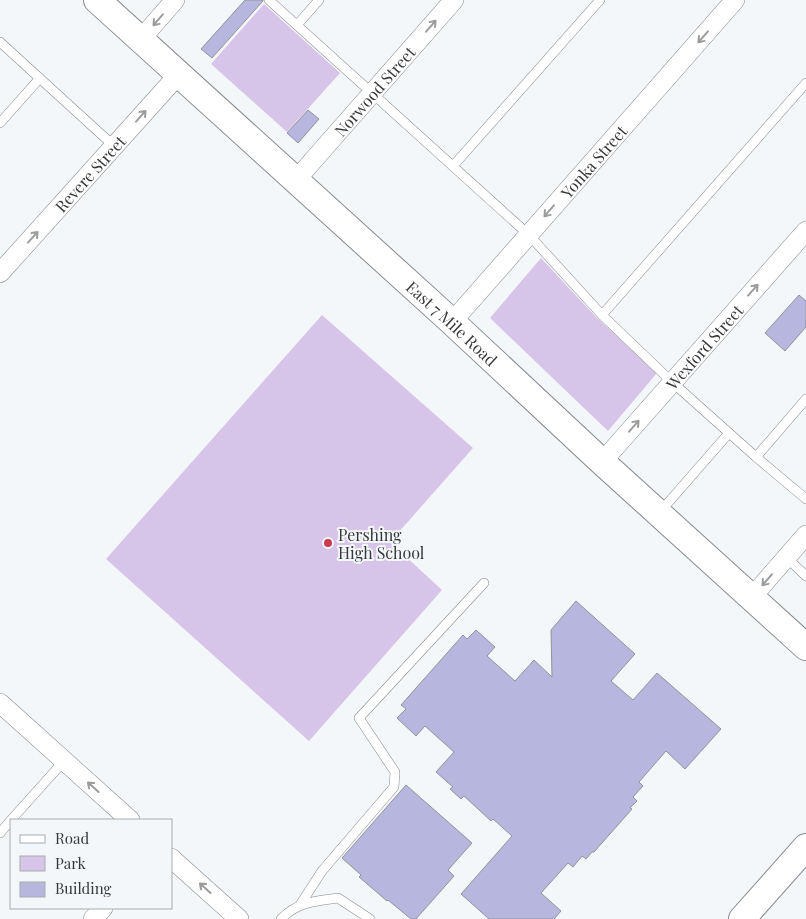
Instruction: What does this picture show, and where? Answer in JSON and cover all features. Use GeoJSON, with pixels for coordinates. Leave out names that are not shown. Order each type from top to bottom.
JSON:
{"type":"FeatureCollection","features":[{"type":"Feature","properties":{"kind":"street","name":"East 7 Mile Road"},"geometry":{"type":"LineString","coordinates":[[96,0],[452,322],[602,462],[806,647]]}},
{"type":"Feature","properties":{"kind":"street"},"geometry":{"type":"LineString","coordinates":[[141,39],[175,0]]}},
{"type":"Feature","properties":{"kind":"street","name":"Norwood Street"},"geometry":{"type":"LineString","coordinates":[[295,181],[454,0]]}},
{"type":"Feature","properties":{"kind":"street","name":"Yonka Street"},"geometry":{"type":"LineString","coordinates":[[452,322],[735,0]]}},
{"type":"Feature","properties":{"kind":"street","name":"Revere Street"},"geometry":{"type":"LineString","coordinates":[[2,266],[179,74]]}},
{"type":"Feature","properties":{"kind":"street","name":"Wexford Street"},"geometry":{"type":"LineString","coordinates":[[602,462],[806,231]]}},
{"type":"Feature","properties":{"kind":"street"},"geometry":{"type":"LineString","coordinates":[[751,598],[806,535]]}},
{"type":"Feature","properties":{"kind":"street"},"geometry":{"type":"LineString","coordinates":[[0,703],[129,819]]}},
{"type":"Feature","properties":{"kind":"street"},"geometry":{"type":"LineString","coordinates":[[742,919],[806,847]]}},
{"type":"Feature","properties":{"kind":"street"},"geometry":{"type":"LineString","coordinates":[[172,859],[239,919]]}},
{"type":"Feature","properties":{"kind":"street"},"geometry":{"type":"LineString","coordinates":[[93,919],[102,909]]}},
{"type":"Feature","properties":{"kind":"lane"},"geometry":{"type":"LineString","coordinates":[[269,0],[529,235],[602,315],[672,382],[806,499]]}},
{"type":"Feature","properties":{"kind":"lane"},"geometry":{"type":"LineString","coordinates":[[297,25],[319,0]]}},
{"type":"Feature","properties":{"kind":"lane"},"geometry":{"type":"LineString","coordinates":[[453,166],[600,0]]}},
{"type":"Feature","properties":{"kind":"lane"},"geometry":{"type":"LineString","coordinates":[[0,42],[114,146]]}},
{"type":"Feature","properties":{"kind":"lane"},"geometry":{"type":"LineString","coordinates":[[0,123],[40,78]]}},
{"type":"Feature","properties":{"kind":"lane"},"geometry":{"type":"LineString","coordinates":[[602,315],[806,82]]}},
{"type":"Feature","properties":{"kind":"lane"},"geometry":{"type":"LineString","coordinates":[[756,457],[806,399]]}},
{"type":"Feature","properties":{"kind":"lane"},"geometry":{"type":"LineString","coordinates":[[659,514],[729,432]]}},
{"type":"Feature","properties":{"kind":"lane"},"geometry":{"type":"LineString","coordinates":[[786,557],[806,576]]}},
{"type":"Feature","properties":{"kind":"lane"},"geometry":{"type":"LineString","coordinates":[[300,906],[322,871],[394,787],[395,772],[359,718],[484,583]]}},
{"type":"Feature","properties":{"kind":"lane"},"geometry":{"type":"LineString","coordinates":[[12,819],[64,760]]}},
{"type":"Feature","properties":{"kind":"lane"},"geometry":{"type":"LineString","coordinates":[[0,833],[10,821]]}},
{"type":"Feature","properties":{"kind":"lane"},"geometry":{"type":"LineString","coordinates":[[281,919],[288,911],[305,903],[338,898],[370,919]]}},
{"type":"Feature","properties":{"kind":"green space"},"geometry":{"type":"Polygon","coordinates":[[[264,4],[340,73],[287,132],[211,64],[264,4]]]}},
{"type":"Feature","properties":{"kind":"green space"},"geometry":{"type":"Polygon","coordinates":[[[541,258],[596,317],[657,373],[608,431],[490,318],[541,258]]]}},
{"type":"Feature","properties":{"kind":"green space"},"geometry":{"type":"Polygon","coordinates":[[[322,315],[473,448],[390,542],[442,590],[309,741],[106,559],[322,315]]]}},
{"type":"Feature","properties":{"kind":"building"},"geometry":{"type":"Polygon","coordinates":[[[245,0],[263,1],[212,58],[201,49],[245,0]]]}},
{"type":"Feature","properties":{"kind":"building"},"geometry":{"type":"Polygon","coordinates":[[[308,110],[319,119],[298,143],[287,133],[308,110]]]}},
{"type":"Feature","properties":{"kind":"building"},"geometry":{"type":"Polygon","coordinates":[[[799,295],[806,301],[806,327],[785,351],[765,333],[799,295]]]}},
{"type":"Feature","properties":{"kind":"building"},"geometry":{"type":"Polygon","coordinates":[[[576,601],[635,654],[611,681],[633,700],[657,673],[721,729],[685,769],[666,751],[639,782],[643,786],[633,797],[637,801],[630,808],[632,809],[594,852],[586,859],[582,856],[573,867],[568,863],[541,893],[561,911],[554,919],[489,919],[461,894],[512,836],[493,819],[491,821],[464,796],[461,799],[450,789],[453,787],[436,772],[454,752],[425,726],[416,736],[397,718],[406,709],[401,705],[463,635],[467,639],[476,630],[495,647],[487,656],[515,681],[534,660],[552,677],[551,630],[576,601]]]}},
{"type":"Feature","properties":{"kind":"building"},"geometry":{"type":"Polygon","coordinates":[[[406,785],[472,843],[448,870],[454,876],[416,919],[411,919],[387,901],[359,877],[361,875],[342,858],[406,785]]]}},
{"type":"Feature","properties":{"kind":"place","name":"Pershing High School"},"geometry":{"type":"Point","coordinates":[328,543]}}]}
